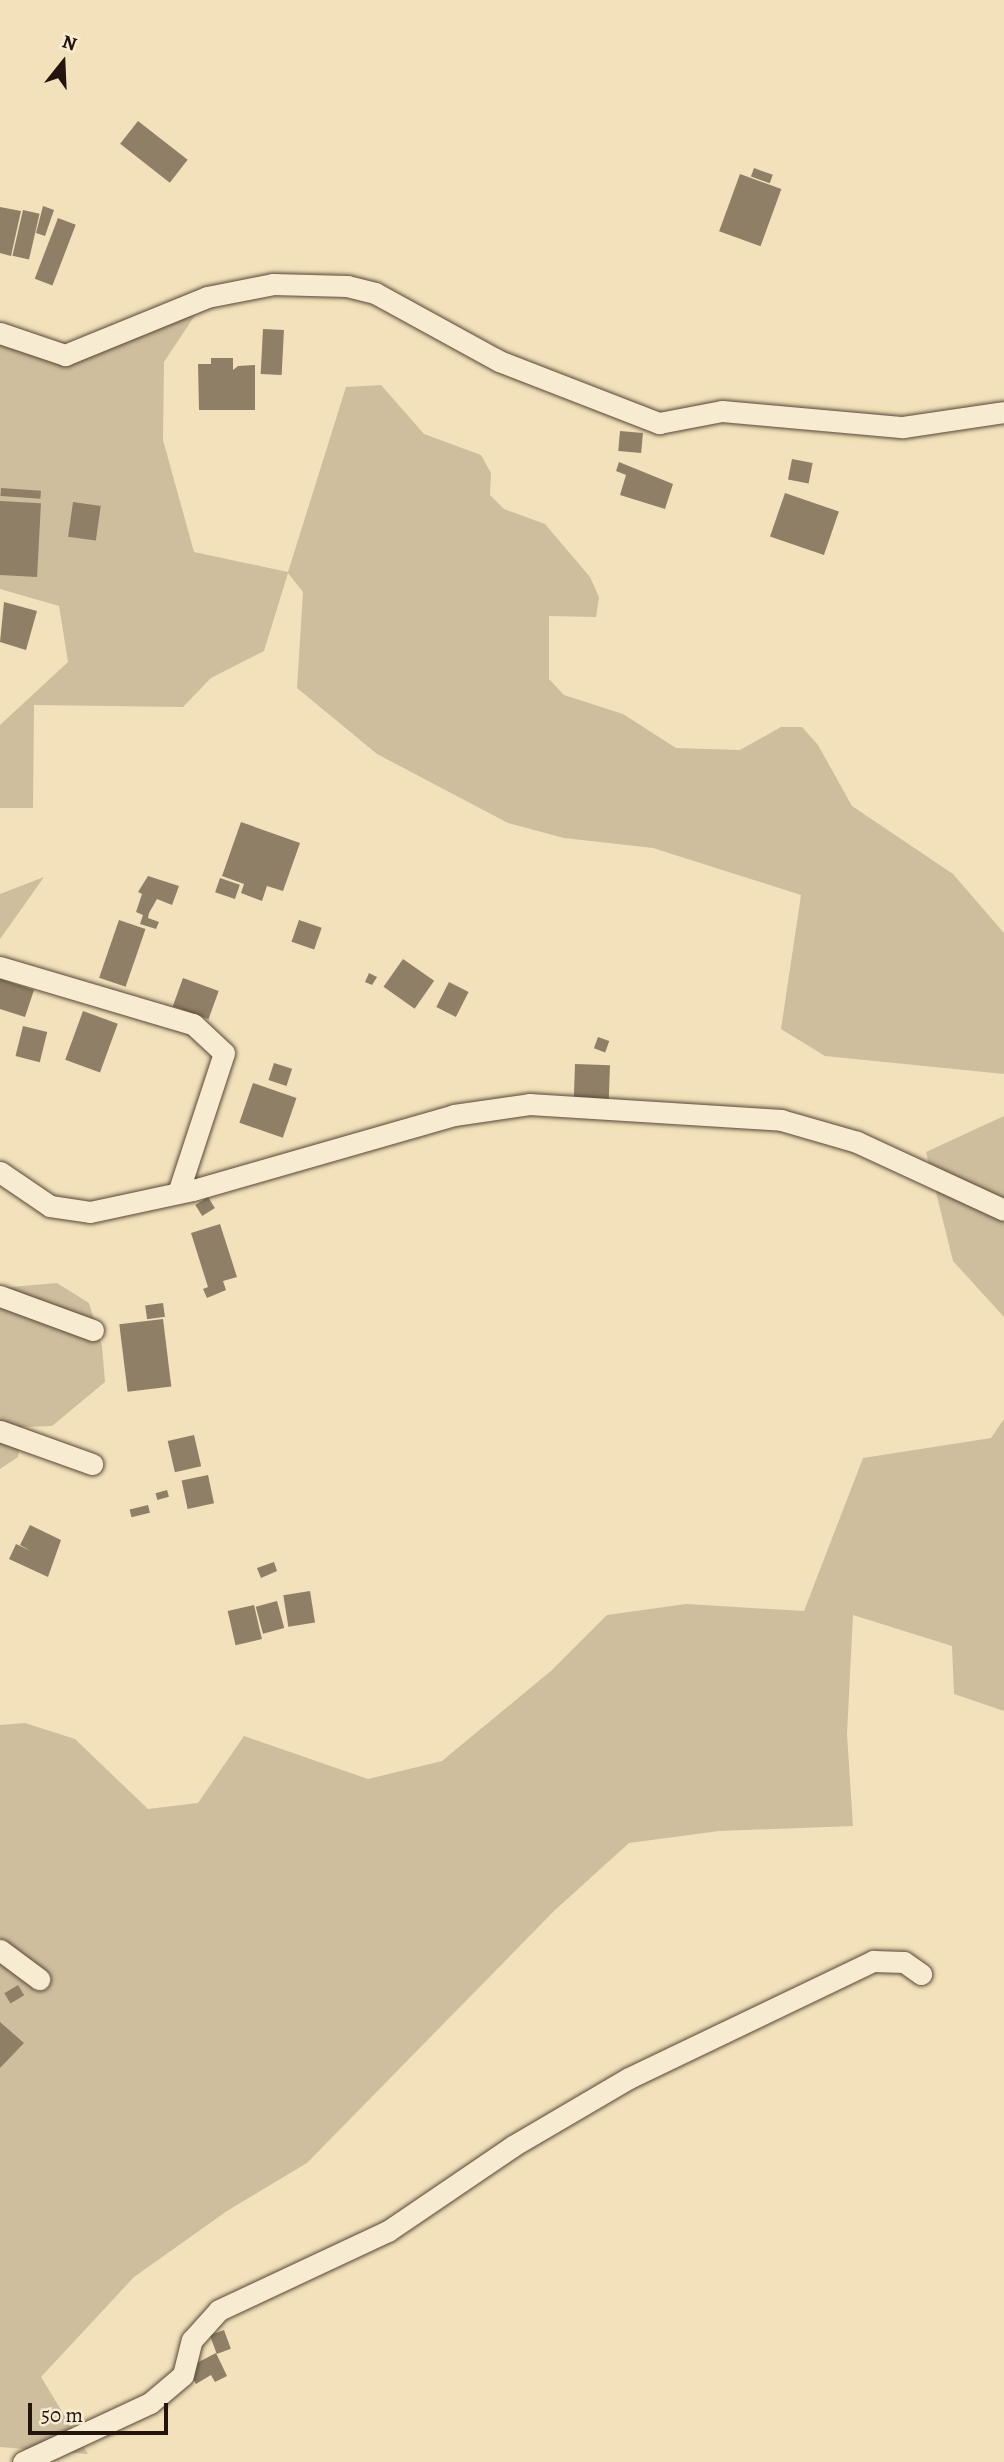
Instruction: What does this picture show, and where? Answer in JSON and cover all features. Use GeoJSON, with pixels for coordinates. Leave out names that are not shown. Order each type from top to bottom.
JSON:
{"type":"FeatureCollection","features":[{"type":"Feature","properties":{"kind":"street"},"geometry":{"type":"LineString","coordinates":[[0,333],[65,355],[207,297],[273,284],[347,286],[375,293],[499,361],[659,423],[722,411],[903,427],[1004,412]]}},
{"type":"Feature","properties":{"kind":"street"},"geometry":{"type":"LineString","coordinates":[[0,967],[194,1024],[224,1054],[178,1193]]}},
{"type":"Feature","properties":{"kind":"street"},"geometry":{"type":"LineString","coordinates":[[0,1172],[50,1206],[90,1212],[178,1193],[454,1115],[529,1104],[781,1120],[857,1142],[1004,1210]]}},
{"type":"Feature","properties":{"kind":"street"},"geometry":{"type":"LineString","coordinates":[[0,1296],[93,1330]]}},
{"type":"Feature","properties":{"kind":"street"},"geometry":{"type":"LineString","coordinates":[[0,1431],[92,1464]]}},
{"type":"Feature","properties":{"kind":"street"},"geometry":{"type":"LineString","coordinates":[[0,1950],[39,1979]]}},
{"type":"Feature","properties":{"kind":"street"},"geometry":{"type":"LineString","coordinates":[[23,2462],[150,2403],[183,2375],[192,2340],[219,2310],[388,2231],[513,2146],[629,2078],[873,1961],[904,1962],[921,1974]]}},
{"type":"Feature","properties":{"kind":"shaded area"},"geometry":{"type":"Polygon","coordinates":[[[207,297],[164,362],[163,440],[194,552],[288,572],[346,387],[381,385],[424,434],[481,455],[491,473],[490,495],[504,509],[545,524],[590,577],[599,597],[596,617],[549,616],[549,679],[564,695],[623,714],[676,748],[740,750],[781,727],[802,727],[818,745],[852,806],[953,874],[1004,933],[1004,1074],[825,1056],[781,1029],[801,895],[653,848],[564,838],[508,823],[377,754],[297,688],[303,592],[288,573],[264,651],[211,678],[183,707],[34,705],[33,808],[0,808],[0,725],[68,662],[59,606],[0,589],[0,333],[65,355],[207,297]]]}},
{"type":"Feature","properties":{"kind":"shaded area"},"geometry":{"type":"Polygon","coordinates":[[[44,877],[20,911],[0,939],[0,894],[44,877]]]}},
{"type":"Feature","properties":{"kind":"shaded area"},"geometry":{"type":"Polygon","coordinates":[[[1004,1116],[1004,1317],[953,1261],[926,1152],[1004,1116]]]}},
{"type":"Feature","properties":{"kind":"shaded area"},"geometry":{"type":"Polygon","coordinates":[[[57,1283],[89,1303],[102,1346],[105,1382],[52,1426],[22,1427],[18,1457],[0,1469],[0,1288],[57,1283]]]}},
{"type":"Feature","properties":{"kind":"shaded area"},"geometry":{"type":"Polygon","coordinates":[[[1004,1419],[1004,1711],[954,1694],[952,1646],[853,1615],[847,1734],[853,1826],[719,1831],[629,1843],[554,1911],[307,2163],[227,2211],[134,2277],[41,2377],[88,2454],[0,2447],[0,1725],[25,1723],[75,1739],[148,1809],[198,1803],[244,1736],[368,1779],[442,1761],[552,1670],[607,1615],[686,1604],[804,1611],[863,1458],[991,1438],[1004,1419]]]}},
{"type":"Feature","properties":{"kind":"building"},"geometry":{"type":"Polygon","coordinates":[[[138,121],[188,160],[170,183],[120,144],[138,121]]]}},
{"type":"Feature","properties":{"kind":"building"},"geometry":{"type":"Polygon","coordinates":[[[754,168],[773,175],[770,183],[751,176],[754,168]]]}},
{"type":"Feature","properties":{"kind":"building"},"geometry":{"type":"Polygon","coordinates":[[[740,174],[781,189],[760,246],[719,231],[740,174]]]}},
{"type":"Feature","properties":{"kind":"building"},"geometry":{"type":"Polygon","coordinates":[[[43,206],[54,210],[45,236],[36,233],[43,206]]]}},
{"type":"Feature","properties":{"kind":"building"},"geometry":{"type":"Polygon","coordinates":[[[0,207],[21,211],[11,256],[0,253],[0,207]]]}},
{"type":"Feature","properties":{"kind":"building"},"geometry":{"type":"Polygon","coordinates":[[[23,210],[40,214],[29,260],[12,256],[23,210]]]}},
{"type":"Feature","properties":{"kind":"building"},"geometry":{"type":"Polygon","coordinates":[[[58,218],[76,225],[52,285],[35,279],[58,218]]]}},
{"type":"Feature","properties":{"kind":"building"},"geometry":{"type":"Polygon","coordinates":[[[263,329],[284,330],[282,375],[261,374],[263,329]]]}},
{"type":"Feature","properties":{"kind":"building"},"geometry":{"type":"Polygon","coordinates":[[[211,358],[233,358],[233,370],[238,366],[255,365],[255,410],[199,410],[198,364],[211,364],[211,358]]]}},
{"type":"Feature","properties":{"kind":"building"},"geometry":{"type":"Polygon","coordinates":[[[620,431],[643,433],[641,453],[618,451],[620,431]]]}},
{"type":"Feature","properties":{"kind":"building"},"geometry":{"type":"Polygon","coordinates":[[[792,459],[813,463],[809,484],[788,480],[792,459]]]}},
{"type":"Feature","properties":{"kind":"building"},"geometry":{"type":"Polygon","coordinates":[[[619,462],[673,484],[665,509],[620,495],[626,475],[616,471],[619,462]]]}},
{"type":"Feature","properties":{"kind":"building"},"geometry":{"type":"Polygon","coordinates":[[[1,488],[41,491],[40,499],[0,496],[1,488]]]}},
{"type":"Feature","properties":{"kind":"building"},"geometry":{"type":"Polygon","coordinates":[[[785,493],[839,512],[824,555],[770,536],[785,493]]]}},
{"type":"Feature","properties":{"kind":"building"},"geometry":{"type":"Polygon","coordinates":[[[0,501],[41,503],[37,577],[0,575],[0,501]]]}},
{"type":"Feature","properties":{"kind":"building"},"geometry":{"type":"Polygon","coordinates":[[[73,502],[101,506],[96,541],[68,537],[73,502]]]}},
{"type":"Feature","properties":{"kind":"building"},"geometry":{"type":"Polygon","coordinates":[[[4,602],[37,611],[26,650],[0,642],[4,602]]]}},
{"type":"Feature","properties":{"kind":"building"},"geometry":{"type":"Polygon","coordinates":[[[241,822],[300,843],[283,891],[267,886],[262,901],[241,893],[244,884],[222,876],[241,822]]]}},
{"type":"Feature","properties":{"kind":"building"},"geometry":{"type":"Polygon","coordinates":[[[148,876],[179,886],[172,905],[157,899],[149,913],[148,918],[159,922],[156,929],[140,924],[143,915],[136,912],[142,894],[138,892],[148,876]]]}},
{"type":"Feature","properties":{"kind":"building"},"geometry":{"type":"Polygon","coordinates":[[[220,878],[240,885],[235,899],[215,892],[220,878]]]}},
{"type":"Feature","properties":{"kind":"building"},"geometry":{"type":"Polygon","coordinates":[[[119,920],[145,929],[126,987],[99,978],[119,920]]]}},
{"type":"Feature","properties":{"kind":"building"},"geometry":{"type":"Polygon","coordinates":[[[299,920],[322,928],[314,950],[292,942],[299,920]]]}},
{"type":"Feature","properties":{"kind":"building"},"geometry":{"type":"Polygon","coordinates":[[[403,959],[434,981],[415,1009],[383,987],[403,959]]]}},
{"type":"Feature","properties":{"kind":"building"},"geometry":{"type":"Polygon","coordinates":[[[369,973],[377,977],[372,985],[365,982],[369,973]]]}},
{"type":"Feature","properties":{"kind":"building"},"geometry":{"type":"Polygon","coordinates":[[[183,978],[219,991],[208,1019],[173,1006],[183,978]]]}},
{"type":"Feature","properties":{"kind":"building"},"geometry":{"type":"Polygon","coordinates":[[[0,979],[34,990],[25,1017],[0,1009],[0,979]]]}},
{"type":"Feature","properties":{"kind":"building"},"geometry":{"type":"Polygon","coordinates":[[[449,982],[469,992],[456,1017],[436,1007],[449,982]]]}},
{"type":"Feature","properties":{"kind":"building"},"geometry":{"type":"Polygon","coordinates":[[[83,1011],[118,1024],[100,1073],[65,1060],[83,1011]]]}},
{"type":"Feature","properties":{"kind":"building"},"geometry":{"type":"Polygon","coordinates":[[[23,1026],[47,1032],[40,1062],[16,1056],[23,1026]]]}},
{"type":"Feature","properties":{"kind":"building"},"geometry":{"type":"Polygon","coordinates":[[[598,1037],[609,1041],[605,1052],[594,1048],[598,1037]]]}},
{"type":"Feature","properties":{"kind":"building"},"geometry":{"type":"Polygon","coordinates":[[[274,1063],[292,1069],[287,1086],[268,1080],[274,1063]]]}},
{"type":"Feature","properties":{"kind":"building"},"geometry":{"type":"Polygon","coordinates":[[[575,1064],[610,1065],[609,1107],[574,1106],[575,1064]]]}},
{"type":"Feature","properties":{"kind":"building"},"geometry":{"type":"Polygon","coordinates":[[[253,1083],[296,1098],[283,1138],[239,1123],[253,1083]]]}},
{"type":"Feature","properties":{"kind":"building"},"geometry":{"type":"Polygon","coordinates":[[[208,1197],[215,1208],[202,1216],[195,1205],[208,1197]]]}},
{"type":"Feature","properties":{"kind":"building"},"geometry":{"type":"Polygon","coordinates":[[[220,1224],[237,1277],[223,1281],[226,1290],[207,1298],[203,1289],[208,1287],[191,1233],[220,1224]]]}},
{"type":"Feature","properties":{"kind":"building"},"geometry":{"type":"Polygon","coordinates":[[[163,1303],[165,1317],[147,1319],[145,1306],[163,1303]]]}},
{"type":"Feature","properties":{"kind":"building"},"geometry":{"type":"Polygon","coordinates":[[[163,1319],[171,1386],[128,1392],[119,1324],[163,1319]]]}},
{"type":"Feature","properties":{"kind":"building"},"geometry":{"type":"Polygon","coordinates":[[[194,1435],[201,1466],[175,1472],[168,1441],[194,1435]]]}},
{"type":"Feature","properties":{"kind":"building"},"geometry":{"type":"Polygon","coordinates":[[[208,1475],[214,1503],[188,1509],[182,1481],[208,1475]]]}},
{"type":"Feature","properties":{"kind":"building"},"geometry":{"type":"Polygon","coordinates":[[[167,1490],[169,1497],[157,1500],[155,1493],[167,1490]]]}},
{"type":"Feature","properties":{"kind":"building"},"geometry":{"type":"Polygon","coordinates":[[[148,1505],[150,1513],[131,1517],[130,1510],[148,1505]]]}},
{"type":"Feature","properties":{"kind":"building"},"geometry":{"type":"Polygon","coordinates":[[[30,1525],[61,1540],[48,1577],[9,1559],[16,1544],[31,1551],[20,1545],[30,1525]]]}},
{"type":"Feature","properties":{"kind":"building"},"geometry":{"type":"Polygon","coordinates":[[[274,1562],[277,1571],[261,1578],[257,1568],[274,1562]]]}},
{"type":"Feature","properties":{"kind":"building"},"geometry":{"type":"Polygon","coordinates":[[[310,1591],[315,1623],[288,1627],[283,1595],[310,1591]]]}},
{"type":"Feature","properties":{"kind":"building"},"geometry":{"type":"Polygon","coordinates":[[[277,1601],[284,1628],[263,1634],[256,1607],[277,1601]]]}},
{"type":"Feature","properties":{"kind":"building"},"geometry":{"type":"Polygon","coordinates":[[[254,1605],[262,1639],[236,1645],[228,1611],[254,1605]]]}},
{"type":"Feature","properties":{"kind":"building"},"geometry":{"type":"Polygon","coordinates":[[[18,1985],[24,1995],[10,2004],[4,1993],[18,1985]]]}},
{"type":"Feature","properties":{"kind":"building"},"geometry":{"type":"Polygon","coordinates":[[[0,2022],[24,2043],[0,2068],[0,2022]]]}},
{"type":"Feature","properties":{"kind":"building"},"geometry":{"type":"Polygon","coordinates":[[[224,2330],[231,2349],[217,2354],[210,2335],[224,2330]]]}},
{"type":"Feature","properties":{"kind":"building"},"geometry":{"type":"Polygon","coordinates":[[[216,2353],[227,2376],[215,2382],[211,2375],[196,2384],[187,2368],[216,2353]]]}}]}
